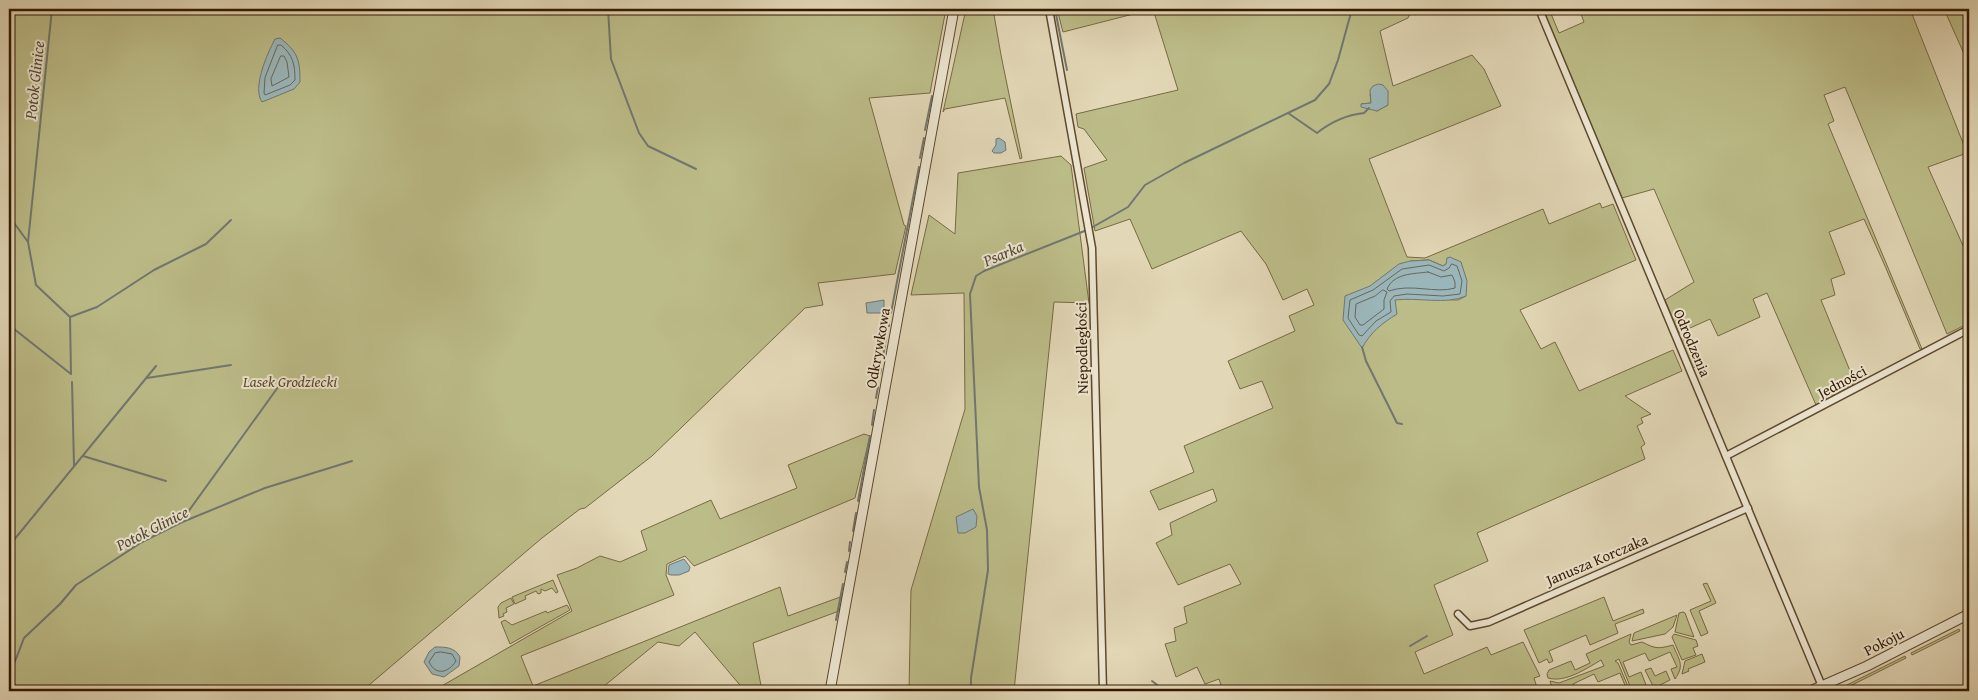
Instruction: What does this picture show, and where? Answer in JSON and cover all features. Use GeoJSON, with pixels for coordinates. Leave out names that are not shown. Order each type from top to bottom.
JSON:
{"type":"FeatureCollection","features":[{"type":"Feature","properties":{"kind":"street","name":"Odkrywkowa"},"geometry":{"type":"LineString","coordinates":[[830,691],[954,9]]}},
{"type":"Feature","properties":{"kind":"street","name":"Niepodległości"},"geometry":{"type":"LineString","coordinates":[[1049,9],[1092,248],[1103,691]]}},
{"type":"Feature","properties":{"kind":"street","name":"Odrodzenia"},"geometry":{"type":"LineString","coordinates":[[1539,9],[1823,689]]}},
{"type":"Feature","properties":{"kind":"street","name":"Jedności"},"geometry":{"type":"LineString","coordinates":[[1726,456],[1969,329]]}},
{"type":"Feature","properties":{"kind":"street","name":"Janusza Korczaka"},"geometry":{"type":"LineString","coordinates":[[1458,614],[1470,626],[1489,622],[1748,508]]}},
{"type":"Feature","properties":{"kind":"street","name":"Pokoju"},"geometry":{"type":"LineString","coordinates":[[1810,691],[1823,689],[1969,614]]}},
{"type":"Feature","properties":{"kind":"green space","name":"Lasek Grodziecki"},"geometry":{"type":"Polygon","coordinates":[[[9,9],[946,9],[930,93],[869,98],[904,225],[906,226],[895,274],[818,283],[823,305],[805,308],[652,456],[585,508],[580,509],[542,538],[362,691],[9,691],[9,9]]]}},
{"type":"Feature","properties":{"kind":"green space"},"geometry":{"type":"Polygon","coordinates":[[[966,9],[993,9],[1022,158],[1020,159],[1005,98],[945,109],[943,112],[966,9]]]}},
{"type":"Feature","properties":{"kind":"green space"},"geometry":{"type":"Polygon","coordinates":[[[1057,9],[1153,9],[1063,32],[1057,9]]]}},
{"type":"Feature","properties":{"kind":"green space"},"geometry":{"type":"Polygon","coordinates":[[[1153,9],[1413,9],[1408,18],[1380,31],[1393,86],[1472,55],[1484,69],[1501,106],[1369,159],[1407,257],[1425,258],[1543,209],[1549,224],[1600,203],[1602,208],[1613,204],[1636,260],[1520,310],[1541,349],[1555,342],[1579,391],[1673,350],[1682,371],[1625,396],[1651,414],[1641,418],[1643,423],[1637,426],[1645,444],[1641,447],[1645,459],[1477,533],[1488,561],[1434,585],[1453,635],[1415,652],[1424,674],[1487,647],[1491,655],[1523,642],[1540,676],[1534,678],[1538,691],[1223,691],[1219,679],[1205,684],[1197,667],[1176,677],[1165,644],[1176,641],[1174,628],[1187,623],[1184,607],[1241,584],[1230,564],[1178,585],[1156,543],[1172,535],[1170,523],[1217,501],[1213,489],[1159,510],[1150,491],[1194,472],[1184,446],[1273,408],[1262,381],[1240,389],[1228,361],[1295,331],[1289,316],[1314,305],[1307,289],[1283,300],[1266,264],[1241,231],[1152,269],[1130,219],[1095,231],[1084,168],[1107,160],[1084,129],[1078,127],[1076,114],[1178,90],[1153,9]],[[1370,94],[1371,103],[1361,104],[1377,111],[1388,105],[1370,94]],[[1429,260],[1410,261],[1427,299],[1458,300],[1466,296],[1446,264],[1443,266],[1429,260]]]}},
{"type":"Feature","properties":{"kind":"green space"},"geometry":{"type":"Polygon","coordinates":[[[1543,9],[1549,9],[1559,33],[1584,22],[1579,9],[1910,9],[1967,153],[1928,167],[1969,259],[1969,323],[1947,334],[1845,87],[1824,95],[1834,121],[1828,124],[1922,349],[1920,349],[1864,219],[1829,232],[1845,274],[1831,279],[1835,295],[1821,300],[1855,383],[1816,405],[1767,293],[1753,299],[1760,317],[1718,336],[1710,319],[1679,333],[1665,300],[1694,282],[1654,189],[1622,198],[1543,9]]]}},
{"type":"Feature","properties":{"kind":"green space"},"geometry":{"type":"Polygon","coordinates":[[[1944,9],[1969,9],[1969,65],[1944,9]]]}},
{"type":"Feature","properties":{"kind":"green space"},"geometry":{"type":"Polygon","coordinates":[[[1061,156],[1071,165],[1089,303],[1054,302],[1014,691],[909,691],[911,590],[965,409],[964,293],[911,295],[929,215],[955,234],[958,173],[1061,156]]]}},
{"type":"Feature","properties":{"kind":"green space"},"geometry":{"type":"Polygon","coordinates":[[[1685,337],[1697,366],[1693,368],[1681,339],[1685,337]]]}},
{"type":"Feature","properties":{"kind":"green space"},"geometry":{"type":"Polygon","coordinates":[[[864,434],[870,436],[855,498],[694,566],[685,556],[667,564],[666,575],[674,595],[521,656],[533,686],[780,587],[788,616],[843,596],[839,611],[753,643],[762,691],[745,691],[695,632],[679,646],[658,642],[598,691],[433,691],[572,611],[557,575],[577,568],[600,556],[620,562],[647,550],[641,531],[711,500],[720,519],[797,488],[788,465],[864,434]]]}},
{"type":"Feature","properties":{"kind":"green space"},"geometry":{"type":"Polygon","coordinates":[[[553,580],[558,592],[556,593],[552,588],[545,591],[541,589],[541,593],[538,594],[536,591],[525,596],[526,599],[515,604],[512,597],[553,580]]]}},
{"type":"Feature","properties":{"kind":"green space"},"geometry":{"type":"Polygon","coordinates":[[[1707,583],[1716,603],[1699,611],[1708,633],[1701,636],[1690,610],[1711,601],[1703,584],[1707,583]]]}},
{"type":"Feature","properties":{"kind":"green space"},"geometry":{"type":"Polygon","coordinates":[[[1604,597],[1613,621],[1643,609],[1644,613],[1615,624],[1618,633],[1590,645],[1586,635],[1549,651],[1553,661],[1549,663],[1547,659],[1539,663],[1524,630],[1604,597]]]}},
{"type":"Feature","properties":{"kind":"green space"},"geometry":{"type":"Polygon","coordinates":[[[511,598],[514,604],[506,608],[507,612],[499,618],[498,607],[501,603],[511,598]]]}},
{"type":"Feature","properties":{"kind":"green space"},"geometry":{"type":"Polygon","coordinates":[[[567,605],[570,610],[510,644],[501,622],[505,620],[512,625],[546,611],[547,613],[567,605]]]}},
{"type":"Feature","properties":{"kind":"green space"},"geometry":{"type":"Polygon","coordinates":[[[1683,612],[1694,637],[1675,632],[1679,613],[1683,612]]]}},
{"type":"Feature","properties":{"kind":"green space"},"geometry":{"type":"Polygon","coordinates":[[[1677,615],[1673,627],[1665,634],[1632,641],[1634,633],[1677,615]]]}},
{"type":"Feature","properties":{"kind":"green space"},"geometry":{"type":"Polygon","coordinates":[[[1959,629],[1960,631],[1912,655],[1911,653],[1959,629]]]}},
{"type":"Feature","properties":{"kind":"green space"},"geometry":{"type":"Polygon","coordinates":[[[1631,634],[1629,642],[1631,645],[1642,642],[1657,648],[1673,645],[1680,666],[1675,679],[1671,669],[1677,667],[1670,652],[1649,661],[1645,653],[1623,662],[1629,677],[1641,672],[1646,685],[1632,691],[1619,659],[1615,661],[1618,663],[1630,691],[1621,691],[1626,688],[1620,673],[1598,682],[1594,674],[1573,684],[1576,691],[1553,691],[1550,681],[1559,683],[1604,666],[1601,660],[1561,679],[1548,678],[1549,670],[1571,661],[1575,670],[1590,663],[1586,654],[1631,634]]]}},
{"type":"Feature","properties":{"kind":"green space"},"geometry":{"type":"Polygon","coordinates":[[[1674,634],[1696,640],[1698,646],[1693,648],[1696,655],[1682,660],[1672,637],[1674,634]]]}},
{"type":"Feature","properties":{"kind":"green space"},"geometry":{"type":"Polygon","coordinates":[[[1702,654],[1705,662],[1688,669],[1689,671],[1682,674],[1685,661],[1702,654]]]}},
{"type":"Feature","properties":{"kind":"green space"},"geometry":{"type":"Polygon","coordinates":[[[1905,656],[1906,658],[1840,691],[1835,691],[1905,656]]]}},
{"type":"Feature","properties":{"kind":"green space"},"geometry":{"type":"Polygon","coordinates":[[[1651,668],[1655,676],[1666,671],[1670,680],[1654,688],[1645,670],[1651,668]]]}},
{"type":"Feature","properties":{"kind":"water"},"geometry":{"type":"Polygon","coordinates":[[[280,38],[291,48],[297,57],[300,82],[294,89],[262,102],[259,96],[259,88],[262,71],[275,39],[280,38]]]}},
{"type":"Feature","properties":{"kind":"water"},"geometry":{"type":"Polygon","coordinates":[[[1378,84],[1383,85],[1388,91],[1388,105],[1377,111],[1361,107],[1361,104],[1371,103],[1370,90],[1378,84]]]}},
{"type":"Feature","properties":{"kind":"water"},"geometry":{"type":"Polygon","coordinates":[[[999,138],[1005,142],[1006,150],[1001,153],[994,153],[992,151],[996,145],[996,139],[999,138]]]}},
{"type":"Feature","properties":{"kind":"water"},"geometry":{"type":"Polygon","coordinates":[[[1450,257],[1461,262],[1467,281],[1466,296],[1450,300],[1395,300],[1397,314],[1377,329],[1362,348],[1343,320],[1345,296],[1370,286],[1399,264],[1410,261],[1429,260],[1443,266],[1446,264],[1447,258],[1450,257]]]}},
{"type":"Feature","properties":{"kind":"water"},"geometry":{"type":"Polygon","coordinates":[[[884,300],[882,313],[867,313],[866,303],[884,300]]]}},
{"type":"Feature","properties":{"kind":"water"},"geometry":{"type":"Polygon","coordinates":[[[973,509],[977,516],[976,527],[965,533],[958,533],[956,517],[973,509]]]}},
{"type":"Feature","properties":{"kind":"water"},"geometry":{"type":"Polygon","coordinates":[[[684,559],[690,567],[689,571],[679,575],[668,574],[669,565],[684,559]]]}},
{"type":"Feature","properties":{"kind":"water"},"geometry":{"type":"Polygon","coordinates":[[[435,647],[453,649],[460,657],[459,666],[444,677],[432,674],[424,662],[429,652],[435,647]]]}},
{"type":"Feature","properties":{"kind":"waterway","name":"Potok Glinice"},"geometry":{"type":"LineString","coordinates":[[28,242],[52,9]]}},
{"type":"Feature","properties":{"kind":"waterway"},"geometry":{"type":"LineString","coordinates":[[608,9],[611,59],[639,133],[648,146],[696,169]]}},
{"type":"Feature","properties":{"kind":"waterway"},"geometry":{"type":"LineString","coordinates":[[1055,9],[1067,70]]}},
{"type":"Feature","properties":{"kind":"waterway","name":"Psarka"},"geometry":{"type":"LineString","coordinates":[[1091,228],[1128,207],[1145,185],[1184,163],[1315,100],[1329,84],[1338,60],[1352,9]]}},
{"type":"Feature","properties":{"kind":"waterway"},"geometry":{"type":"LineString","coordinates":[[925,130],[932,96]]}},
{"type":"Feature","properties":{"kind":"waterway"},"geometry":{"type":"LineString","coordinates":[[1288,113],[1317,133],[1334,122],[1351,115],[1364,113],[1369,108]]}},
{"type":"Feature","properties":{"kind":"waterway"},"geometry":{"type":"LineString","coordinates":[[920,158],[924,138]]}},
{"type":"Feature","properties":{"kind":"waterway"},"geometry":{"type":"LineString","coordinates":[[891,313],[919,167]]}},
{"type":"Feature","properties":{"kind":"waterway","name":"Potok Glinice"},"geometry":{"type":"LineString","coordinates":[[9,216],[28,242],[36,285],[70,317],[71,374]]}},
{"type":"Feature","properties":{"kind":"waterway"},"geometry":{"type":"LineString","coordinates":[[70,317],[97,307],[154,270],[206,244],[231,220]]}},
{"type":"Feature","properties":{"kind":"waterway","name":"Psarka"},"geometry":{"type":"LineString","coordinates":[[971,691],[971,678],[988,570],[987,530],[979,487],[970,294],[976,276],[984,271],[1087,230]]}},
{"type":"Feature","properties":{"kind":"waterway"},"geometry":{"type":"LineString","coordinates":[[9,325],[71,374]]}},
{"type":"Feature","properties":{"kind":"waterway"},"geometry":{"type":"LineString","coordinates":[[883,357],[886,337]]}},
{"type":"Feature","properties":{"kind":"waterway"},"geometry":{"type":"LineString","coordinates":[[1362,347],[1366,361],[1397,423],[1402,424]]}},
{"type":"Feature","properties":{"kind":"waterway"},"geometry":{"type":"LineString","coordinates":[[147,378],[231,365]]}},
{"type":"Feature","properties":{"kind":"waterway","name":"Potok Glinice"},"geometry":{"type":"LineString","coordinates":[[9,546],[156,366]]}},
{"type":"Feature","properties":{"kind":"waterway"},"geometry":{"type":"LineString","coordinates":[[880,374],[881,369]]}},
{"type":"Feature","properties":{"kind":"waterway","name":"Potok Glinice"},"geometry":{"type":"LineString","coordinates":[[72,382],[74,465]]}},
{"type":"Feature","properties":{"kind":"waterway"},"geometry":{"type":"LineString","coordinates":[[180,523],[281,383]]}},
{"type":"Feature","properties":{"kind":"waterway"},"geometry":{"type":"LineString","coordinates":[[876,398],[878,387]]}},
{"type":"Feature","properties":{"kind":"waterway"},"geometry":{"type":"LineString","coordinates":[[872,425],[874,410]]}},
{"type":"Feature","properties":{"kind":"waterway"},"geometry":{"type":"LineString","coordinates":[[858,501],[870,436]]}},
{"type":"Feature","properties":{"kind":"waterway"},"geometry":{"type":"LineString","coordinates":[[83,456],[166,481]]}},
{"type":"Feature","properties":{"kind":"waterway","name":"Potok Glinice"},"geometry":{"type":"LineString","coordinates":[[9,677],[24,638],[60,604],[76,585],[142,542],[180,523],[265,488],[352,461]]}},
{"type":"Feature","properties":{"kind":"waterway"},"geometry":{"type":"LineString","coordinates":[[853,531],[856,513]]}},
{"type":"Feature","properties":{"kind":"waterway"},"geometry":{"type":"LineString","coordinates":[[849,551],[850,542]]}},
{"type":"Feature","properties":{"kind":"waterway"},"geometry":{"type":"LineString","coordinates":[[845,572],[847,562]]}},
{"type":"Feature","properties":{"kind":"waterway"},"geometry":{"type":"LineString","coordinates":[[836,620],[843,584]]}},
{"type":"Feature","properties":{"kind":"waterway"},"geometry":{"type":"LineString","coordinates":[[1410,646],[1427,636]]}},
{"type":"Feature","properties":{"kind":"waterway"},"geometry":{"type":"LineString","coordinates":[[1152,681],[1165,691]]}}]}
